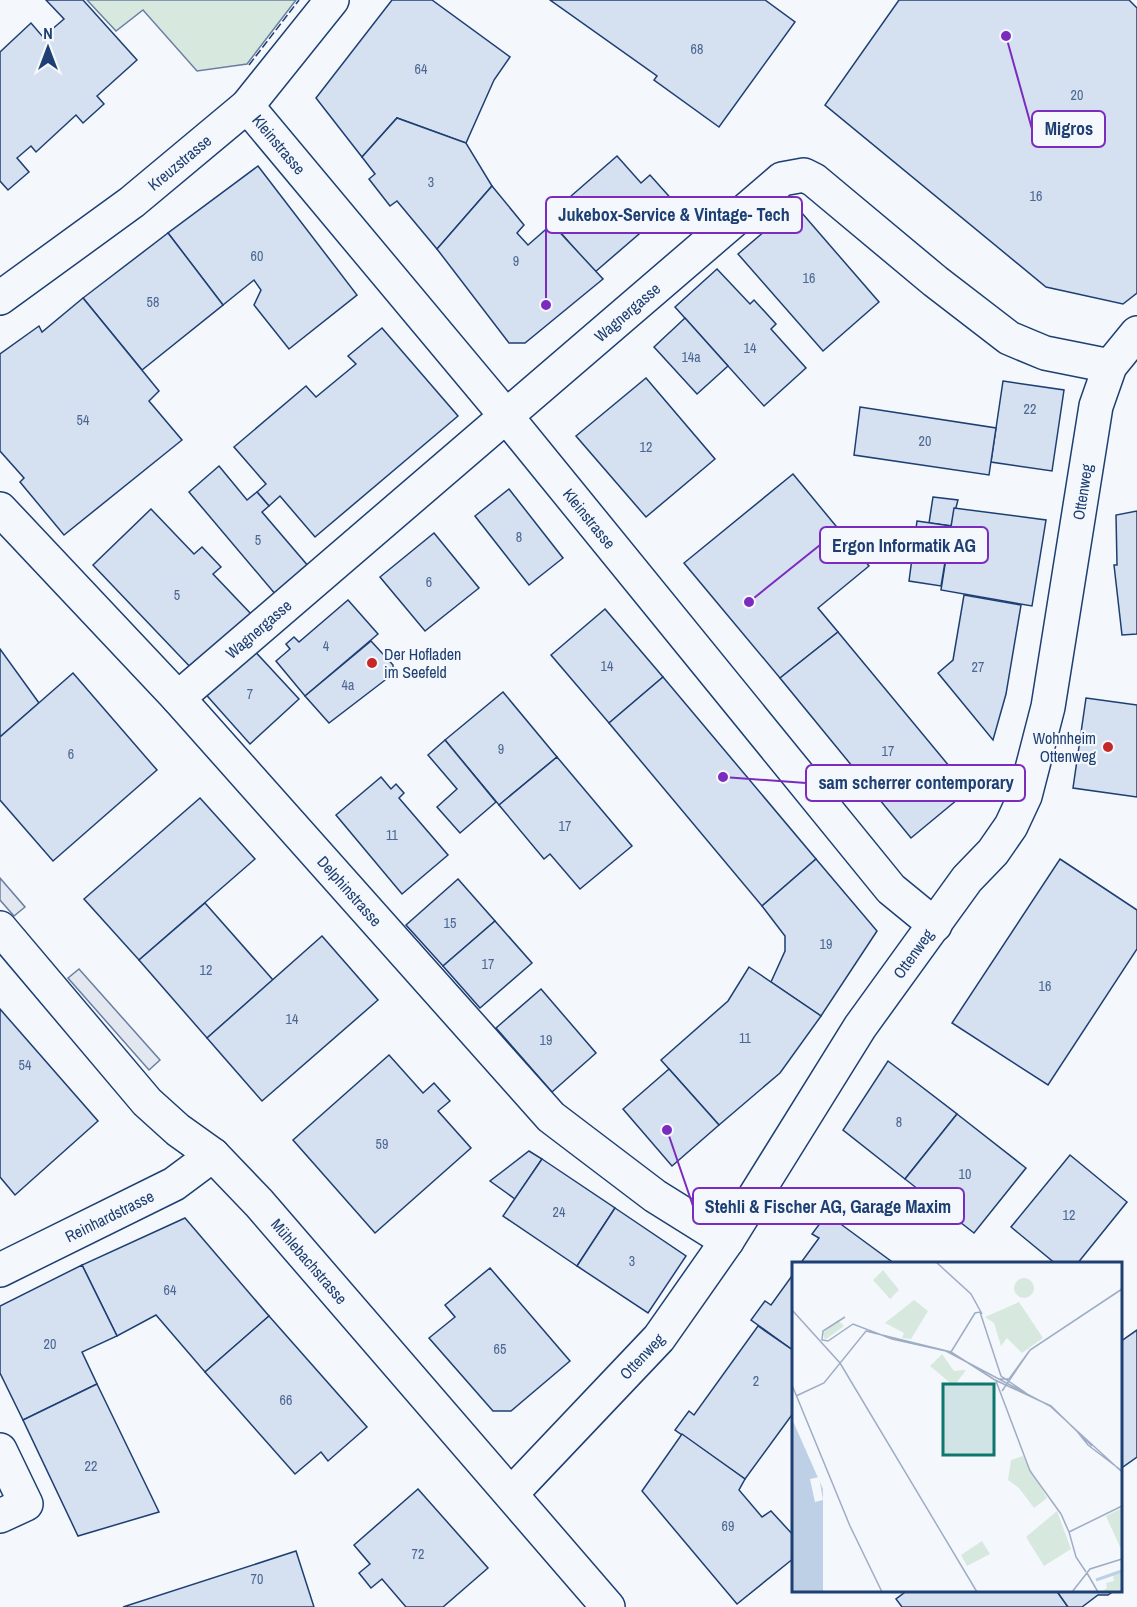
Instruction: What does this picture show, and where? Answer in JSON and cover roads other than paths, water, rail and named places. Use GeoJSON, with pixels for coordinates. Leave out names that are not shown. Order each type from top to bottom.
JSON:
{"type":"FeatureCollection","features":[{"type":"Feature","properties":{"kind":"street","name":"Kreuzstrasse"},"geometry":{"type":"LineString","coordinates":[[0,298],[132,202],[247,106],[332,0]]}},
{"type":"Feature","properties":{"kind":"street","name":"Kleinstrasse"},"geometry":{"type":"LineString","coordinates":[[247,106],[507,416],[891,889],[935,925]]}},
{"type":"Feature","properties":{"kind":"street","name":"Wagnergasse"},"geometry":{"type":"LineString","coordinates":[[178,698],[777,183],[794,176],[814,180],[935,282],[1009,338],[1037,351],[1110,366]]}},
{"type":"Feature","properties":{"kind":"street","name":"Ottenweg"},"geometry":{"type":"LineString","coordinates":[[511,1494],[660,1338],[727,1241],[861,1027],[967,879],[993,852],[1011,826],[1025,796],[1048,707],[1089,434],[1110,366],[1137,333]]}},
{"type":"Feature","properties":{"kind":"street","name":"Delphinstrasse"},"geometry":{"type":"LineString","coordinates":[[0,509],[178,698],[551,1117],[655,1196],[727,1241]]}},
{"type":"Feature","properties":{"kind":"street","name":"Mühlebachstrasse"},"geometry":{"type":"LineString","coordinates":[[0,928],[147,1102],[178,1130],[213,1155],[259,1203],[608,1607]]}},
{"type":"Feature","properties":{"kind":"street","name":"Reinhardstrasse"},"geometry":{"type":"LineString","coordinates":[[0,1270],[174,1184],[213,1155]]}},
{"type":"Feature","properties":{"kind":"street"},"geometry":{"type":"LineString","coordinates":[[0,1450],[26,1504],[0,1516]]}},
{"type":"Feature","properties":{"kind":"place","name":"Migros"},"geometry":{"type":"Point","coordinates":[1006,36]}},
{"type":"Feature","properties":{"kind":"place","name":"Jukebox-Service & Vintage- Tech"},"geometry":{"type":"Point","coordinates":[546,305]}},
{"type":"Feature","properties":{"kind":"place","name":"Ergon Informatik AG"},"geometry":{"type":"Point","coordinates":[749,602]}},
{"type":"Feature","properties":{"kind":"place","name":"Der Hofladen im Seefeld"},"geometry":{"type":"Point","coordinates":[372,663]}},
{"type":"Feature","properties":{"kind":"place","name":"Wohnheim Ottenweg"},"geometry":{"type":"Point","coordinates":[1108,747]}},
{"type":"Feature","properties":{"kind":"place","name":"sam scherrer contemporary"},"geometry":{"type":"Point","coordinates":[723,777]}},
{"type":"Feature","properties":{"kind":"place","name":"Stehli & Fischer AG, Garage Maxim"},"geometry":{"type":"Point","coordinates":[667,1130]}}]}
